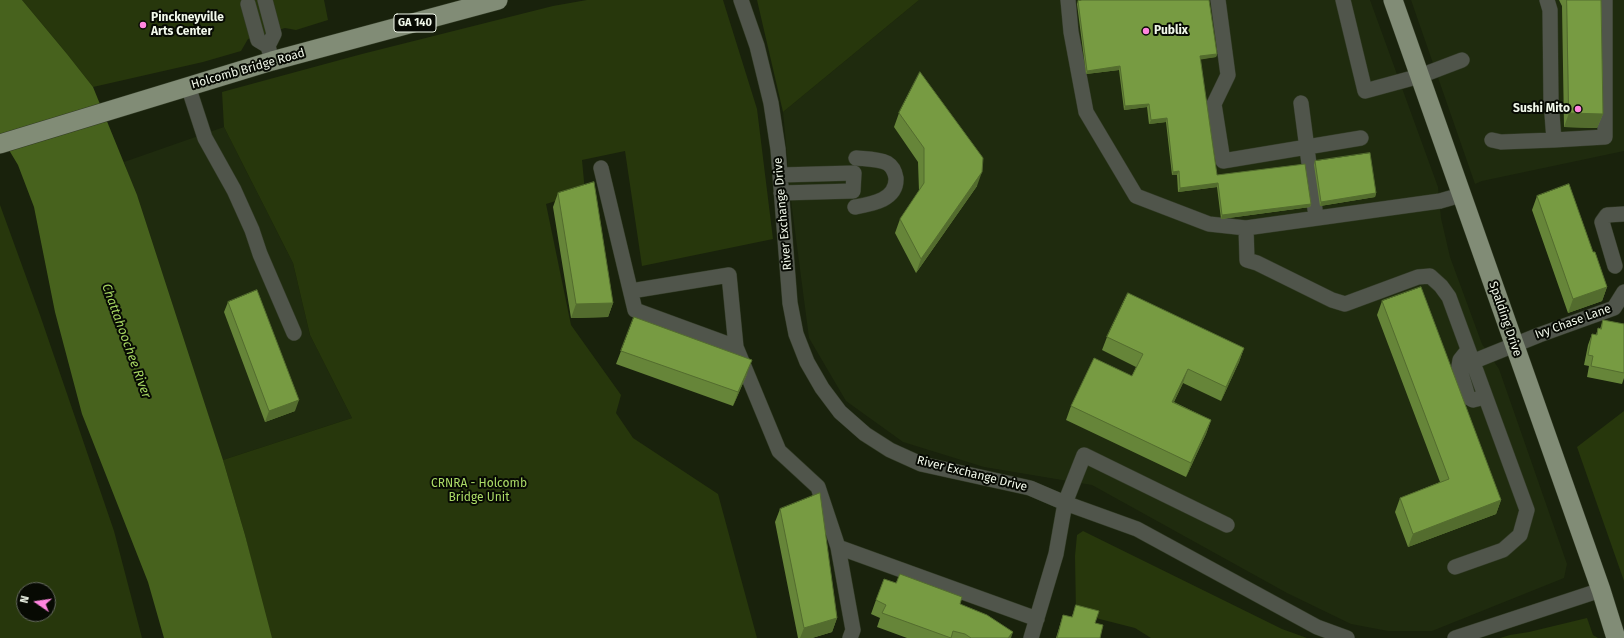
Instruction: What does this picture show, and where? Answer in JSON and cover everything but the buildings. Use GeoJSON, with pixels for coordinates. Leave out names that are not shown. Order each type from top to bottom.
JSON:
{"type":"FeatureCollection","features":[{"type":"Feature","properties":{"kind":"main road","name":"Holcomb Bridge Road"},"geometry":{"type":"LineString","coordinates":[[0,144],[188,86],[270,53],[498,0]]}},
{"type":"Feature","properties":{"kind":"main road","name":"Spalding Drive"},"geometry":{"type":"LineString","coordinates":[[1393,0],[1601,590],[1616,638]]}},
{"type":"Feature","properties":{"kind":"street"},"geometry":{"type":"LineString","coordinates":[[265,0],[274,34],[270,53]]}},
{"type":"Feature","properties":{"kind":"street","name":"River Exchange Drive"},"geometry":{"type":"LineString","coordinates":[[741,0],[757,46],[771,103],[778,149],[790,303],[796,334],[811,369],[822,388],[840,412],[871,438],[890,450],[921,464],[1030,488],[1065,503],[1137,529],[1317,627],[1347,638]]}},
{"type":"Feature","properties":{"kind":"street"},"geometry":{"type":"LineString","coordinates":[[1068,0],[1086,112],[1136,196],[1209,224],[1246,228],[1316,217],[1440,201],[1461,195]]}},
{"type":"Feature","properties":{"kind":"street"},"geometry":{"type":"LineString","coordinates":[[1218,0],[1228,75],[1214,104],[1223,161],[1362,138]]}},
{"type":"Feature","properties":{"kind":"street"},"geometry":{"type":"LineString","coordinates":[[1343,0],[1365,91],[1420,76],[1462,60]]}},
{"type":"Feature","properties":{"kind":"street"},"geometry":{"type":"LineString","coordinates":[[1547,0],[1550,10],[1551,101],[1554,140]]}},
{"type":"Feature","properties":{"kind":"street"},"geometry":{"type":"LineString","coordinates":[[1492,140],[1501,142],[1605,137],[1605,0]]}},
{"type":"Feature","properties":{"kind":"street"},"geometry":{"type":"LineString","coordinates":[[248,4],[258,40],[270,53]]}},
{"type":"Feature","properties":{"kind":"street"},"geometry":{"type":"LineString","coordinates":[[188,86],[205,138],[234,190],[294,333]]}},
{"type":"Feature","properties":{"kind":"street"},"geometry":{"type":"LineString","coordinates":[[1301,103],[1316,217]]}},
{"type":"Feature","properties":{"kind":"street"},"geometry":{"type":"LineString","coordinates":[[855,207],[873,204],[887,198],[896,185],[895,172],[887,163],[856,158]]}},
{"type":"Feature","properties":{"kind":"street"},"geometry":{"type":"LineString","coordinates":[[601,168],[635,310],[736,347]]}},
{"type":"Feature","properties":{"kind":"street"},"geometry":{"type":"LineString","coordinates":[[780,175],[854,173],[852,191],[782,193]]}},
{"type":"Feature","properties":{"kind":"street"},"geometry":{"type":"LineString","coordinates":[[1615,266],[1602,222],[1607,215],[1624,214]]}},
{"type":"Feature","properties":{"kind":"street"},"geometry":{"type":"LineString","coordinates":[[1246,228],[1247,260],[1257,263],[1332,300],[1345,304],[1418,277],[1430,276],[1449,297],[1470,356],[1460,360],[1459,366],[1468,397],[1473,400],[1485,397],[1527,510],[1520,535],[1502,550],[1455,567]]}},
{"type":"Feature","properties":{"kind":"street"},"geometry":{"type":"LineString","coordinates":[[630,291],[729,275],[736,347],[779,451],[818,487],[838,547],[853,630],[850,638]]}},
{"type":"Feature","properties":{"kind":"street","name":"Ivy Chase Lane"},"geometry":{"type":"LineString","coordinates":[[1470,356],[1514,345],[1614,308],[1624,292]]}},
{"type":"Feature","properties":{"kind":"street"},"geometry":{"type":"LineString","coordinates":[[1031,638],[1056,554],[1065,503],[1084,455],[1227,525]]}},
{"type":"Feature","properties":{"kind":"street"},"geometry":{"type":"LineString","coordinates":[[838,547],[1037,619]]}},
{"type":"Feature","properties":{"kind":"street"},"geometry":{"type":"LineString","coordinates":[[1455,638],[1601,590]]}},
{"type":"Feature","properties":{"kind":"shaded area"},"geometry":{"type":"Polygon","coordinates":[[[919,0],[1370,0],[1438,187],[1441,218],[1450,257],[1482,344],[1499,369],[1567,564],[1564,578],[1432,631],[1388,631],[1351,624],[1287,593],[1092,485],[984,467],[903,442],[846,401],[809,338],[792,208],[783,112],[919,0]]]}},
{"type":"Feature","properties":{"kind":"shaded area"},"geometry":{"type":"Polygon","coordinates":[[[1411,0],[1624,0],[1624,151],[1482,181],[1475,184],[1411,0]]]}},
{"type":"Feature","properties":{"kind":"shaded area"},"geometry":{"type":"Polygon","coordinates":[[[224,127],[293,263],[310,335],[352,418],[223,460],[124,162],[224,127]]]}},
{"type":"Feature","properties":{"kind":"green space"},"geometry":{"type":"Polygon","coordinates":[[[22,0],[324,0],[328,20],[296,30],[285,28],[248,39],[241,51],[203,62],[93,87],[22,0]]]}},
{"type":"Feature","properties":{"kind":"green space","name":"CRNRA - Holcomb Bridge Unit"},"geometry":{"type":"Polygon","coordinates":[[[587,0],[723,0],[757,109],[773,239],[642,266],[625,151],[582,160],[585,192],[546,204],[571,325],[621,395],[616,413],[633,438],[718,494],[757,638],[270,638],[245,535],[223,460],[352,418],[310,335],[293,263],[224,127],[222,92],[362,54],[553,6],[587,0]]]}},
{"type":"Feature","properties":{"kind":"green space"},"geometry":{"type":"Polygon","coordinates":[[[757,0],[919,0],[783,112],[757,0]]]}},
{"type":"Feature","properties":{"kind":"green space"},"geometry":{"type":"Polygon","coordinates":[[[0,205],[40,315],[114,531],[142,638],[0,638],[0,205]]]}},
{"type":"Feature","properties":{"kind":"green space"},"geometry":{"type":"Polygon","coordinates":[[[1624,411],[1624,581],[1577,447],[1624,411]]]}},
{"type":"Feature","properties":{"kind":"green space"},"geometry":{"type":"Polygon","coordinates":[[[1083,531],[1282,629],[1307,638],[1151,638],[1135,628],[1076,613],[1075,556],[1077,535],[1083,531]]]}},
{"type":"Feature","properties":{"kind":"green space"},"geometry":{"type":"Polygon","coordinates":[[[1587,618],[1593,635],[1598,638],[1500,638],[1510,635],[1587,618]]]}},
{"type":"Feature","properties":{"kind":"water","name":"Chattahoochee River"},"geometry":{"type":"Polygon","coordinates":[[[0,0],[22,0],[93,87],[137,195],[223,460],[245,535],[272,638],[164,638],[148,582],[82,414],[55,312],[34,207],[18,165],[0,135],[0,0]]]}},
{"type":"Feature","properties":{"kind":"place","name":"Pinckneyville Arts Center"},"geometry":{"type":"Point","coordinates":[143,25]}},
{"type":"Feature","properties":{"kind":"place","name":"Publix"},"geometry":{"type":"Point","coordinates":[1146,31]}},
{"type":"Feature","properties":{"kind":"place","name":"Sushi Mito"},"geometry":{"type":"Point","coordinates":[1578,109]}}]}
